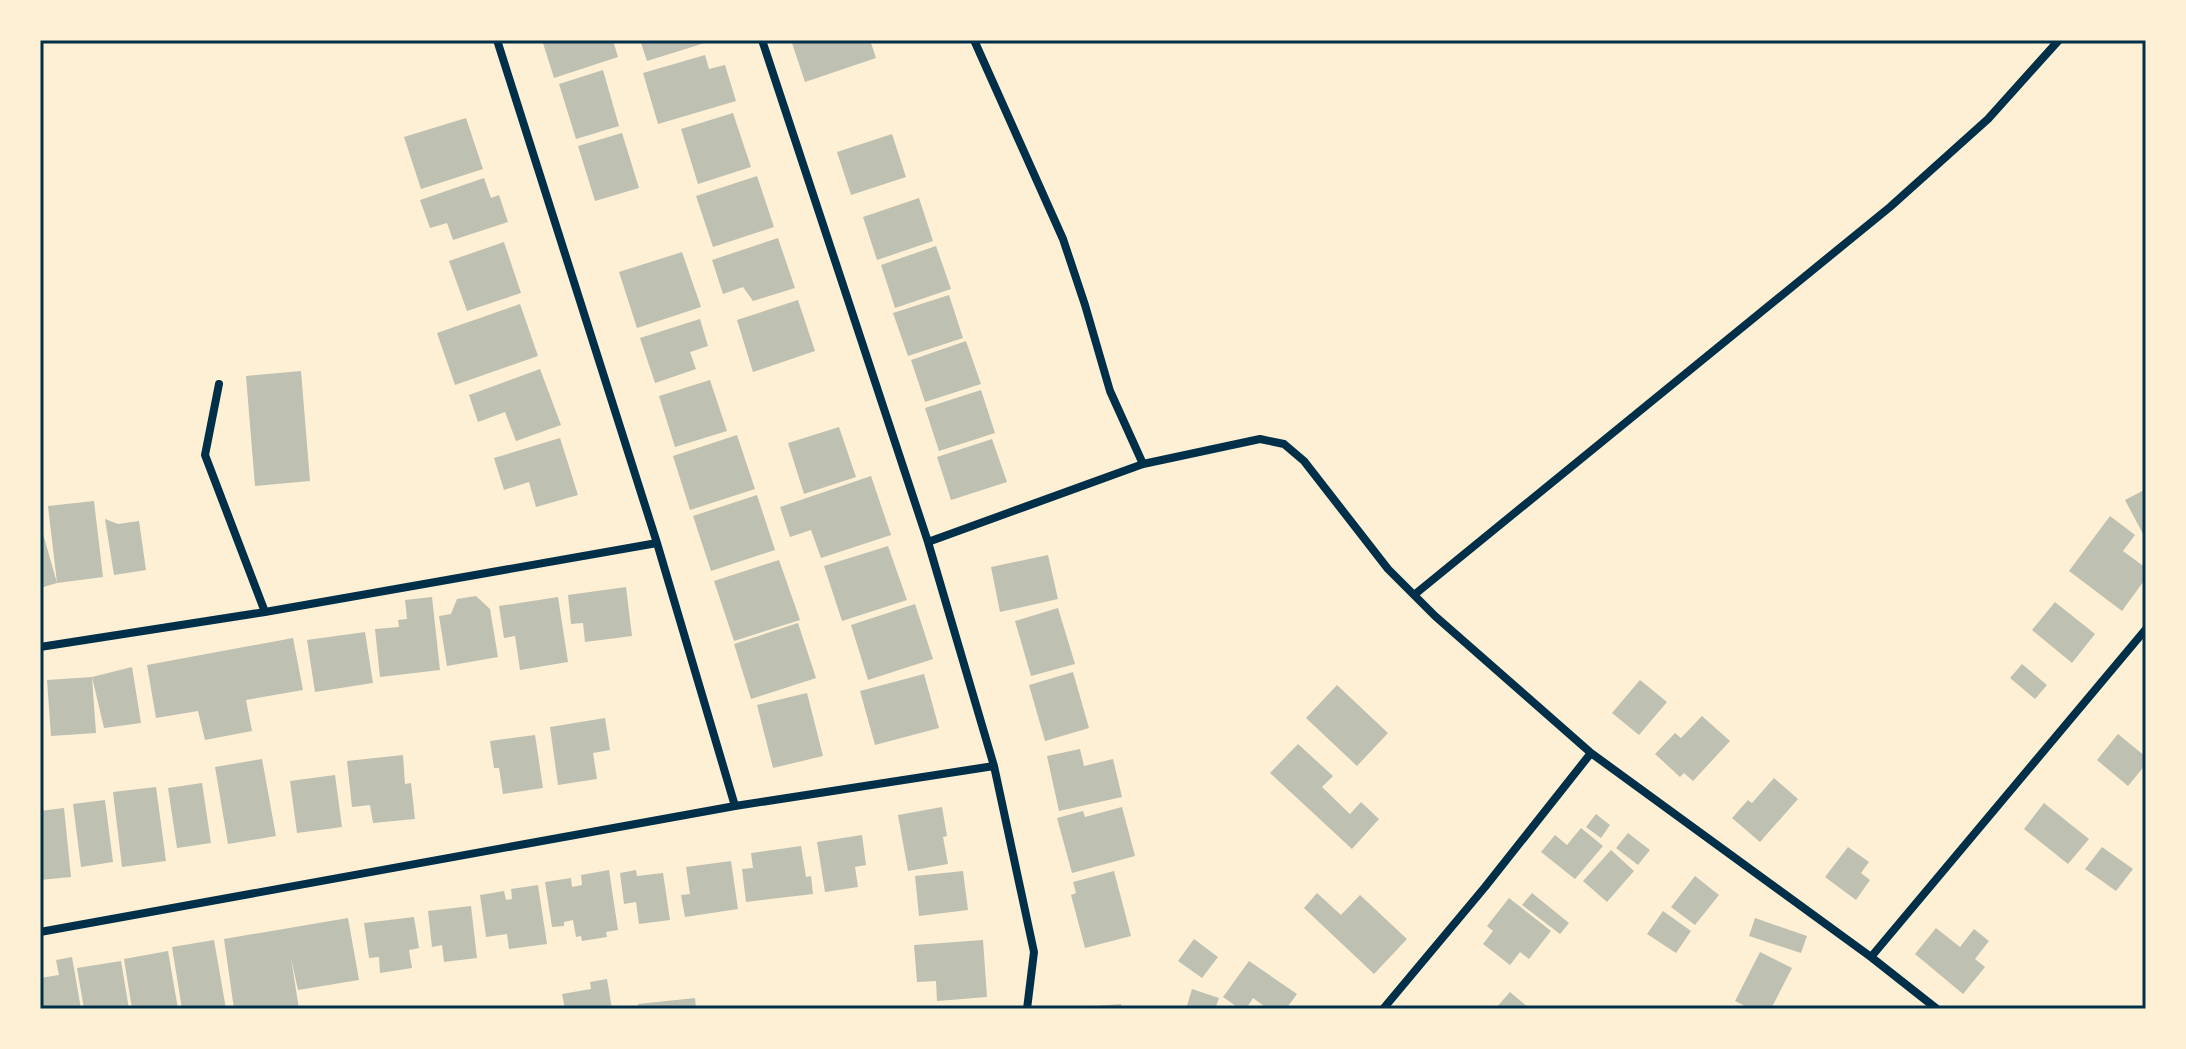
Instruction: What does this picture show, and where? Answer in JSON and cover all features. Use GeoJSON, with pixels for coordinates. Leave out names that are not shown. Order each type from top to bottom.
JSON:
{"type":"FeatureCollection","features":[{"type":"Feature","properties":{"kind":"street"},"geometry":{"type":"LineString","coordinates":[[497,40],[657,543],[735,806]]}},
{"type":"Feature","properties":{"kind":"street"},"geometry":{"type":"LineString","coordinates":[[762,40],[928,542],[994,766],[1034,952],[1027,1009]]}},
{"type":"Feature","properties":{"kind":"street"},"geometry":{"type":"LineString","coordinates":[[974,40],[1063,239],[1110,391],[1143,464]]}},
{"type":"Feature","properties":{"kind":"street"},"geometry":{"type":"LineString","coordinates":[[1414,595],[1890,207],[1988,119],[2059,40]]}},
{"type":"Feature","properties":{"kind":"street"},"geometry":{"type":"LineString","coordinates":[[219,384],[205,455],[265,612]]}},
{"type":"Feature","properties":{"kind":"street"},"geometry":{"type":"LineString","coordinates":[[928,542],[1143,464],[1260,439],[1284,444],[1304,461],[1388,569],[1435,616],[1591,753],[1871,957],[1937,1009]]}},
{"type":"Feature","properties":{"kind":"street"},"geometry":{"type":"LineString","coordinates":[[40,647],[265,612],[657,543]]}},
{"type":"Feature","properties":{"kind":"street"},"geometry":{"type":"LineString","coordinates":[[1871,957],[2146,629]]}},
{"type":"Feature","properties":{"kind":"street"},"geometry":{"type":"LineString","coordinates":[[1383,1009],[1591,753]]}},
{"type":"Feature","properties":{"kind":"street"},"geometry":{"type":"LineString","coordinates":[[40,932],[735,806],[994,766]]}},
{"type":"Feature","properties":{"kind":"building"},"geometry":{"type":"Polygon","coordinates":[[[542,40],[613,40],[618,57],[554,78],[542,40]]]}},
{"type":"Feature","properties":{"kind":"building"},"geometry":{"type":"Polygon","coordinates":[[[640,40],[711,40],[711,41],[647,61],[640,40]]]}},
{"type":"Feature","properties":{"kind":"building"},"geometry":{"type":"Polygon","coordinates":[[[791,40],[870,40],[876,58],[805,82],[791,40]]]}},
{"type":"Feature","properties":{"kind":"building"},"geometry":{"type":"Polygon","coordinates":[[[705,55],[709,69],[725,65],[736,101],[658,124],[643,73],[705,55]]]}},
{"type":"Feature","properties":{"kind":"building"},"geometry":{"type":"Polygon","coordinates":[[[603,70],[619,126],[576,139],[559,84],[603,70]]]}},
{"type":"Feature","properties":{"kind":"building"},"geometry":{"type":"Polygon","coordinates":[[[733,113],[751,167],[698,184],[681,129],[733,113]]]}},
{"type":"Feature","properties":{"kind":"building"},"geometry":{"type":"Polygon","coordinates":[[[466,118],[483,169],[421,189],[404,137],[466,118]]]}},
{"type":"Feature","properties":{"kind":"building"},"geometry":{"type":"Polygon","coordinates":[[[622,133],[639,188],[595,201],[578,146],[622,133]]]}},
{"type":"Feature","properties":{"kind":"building"},"geometry":{"type":"Polygon","coordinates":[[[892,134],[906,177],[851,195],[837,152],[892,134]]]}},
{"type":"Feature","properties":{"kind":"building"},"geometry":{"type":"Polygon","coordinates":[[[757,176],[774,227],[713,247],[696,196],[757,176]]]}},
{"type":"Feature","properties":{"kind":"building"},"geometry":{"type":"Polygon","coordinates":[[[484,178],[491,198],[499,195],[508,222],[453,240],[447,223],[430,228],[420,200],[484,178]]]}},
{"type":"Feature","properties":{"kind":"building"},"geometry":{"type":"Polygon","coordinates":[[[919,198],[933,241],[877,260],[863,217],[919,198]]]}},
{"type":"Feature","properties":{"kind":"building"},"geometry":{"type":"Polygon","coordinates":[[[778,238],[795,288],[753,301],[743,287],[723,294],[712,260],[778,238]]]}},
{"type":"Feature","properties":{"kind":"building"},"geometry":{"type":"Polygon","coordinates":[[[504,242],[521,293],[467,311],[449,261],[504,242]]]}},
{"type":"Feature","properties":{"kind":"building"},"geometry":{"type":"Polygon","coordinates":[[[936,246],[951,289],[895,308],[881,265],[936,246]]]}},
{"type":"Feature","properties":{"kind":"building"},"geometry":{"type":"Polygon","coordinates":[[[682,252],[701,307],[637,328],[619,272],[682,252]]]}},
{"type":"Feature","properties":{"kind":"building"},"geometry":{"type":"Polygon","coordinates":[[[949,295],[963,338],[908,356],[893,313],[949,295]]]}},
{"type":"Feature","properties":{"kind":"building"},"geometry":{"type":"Polygon","coordinates":[[[798,300],[815,351],[753,372],[737,320],[798,300]]]}},
{"type":"Feature","properties":{"kind":"building"},"geometry":{"type":"Polygon","coordinates":[[[520,304],[538,356],[455,385],[437,333],[520,304]]]}},
{"type":"Feature","properties":{"kind":"building"},"geometry":{"type":"Polygon","coordinates":[[[700,319],[708,346],[690,352],[696,369],[655,383],[640,338],[700,319]]]}},
{"type":"Feature","properties":{"kind":"building"},"geometry":{"type":"Polygon","coordinates":[[[966,341],[981,384],[925,402],[911,360],[966,341]]]}},
{"type":"Feature","properties":{"kind":"building"},"geometry":{"type":"Polygon","coordinates":[[[540,369],[561,425],[516,441],[505,412],[478,422],[469,395],[540,369]]]}},
{"type":"Feature","properties":{"kind":"building"},"geometry":{"type":"Polygon","coordinates":[[[301,371],[310,481],[255,486],[246,376],[301,371]]]}},
{"type":"Feature","properties":{"kind":"building"},"geometry":{"type":"Polygon","coordinates":[[[710,380],[727,431],[675,447],[659,396],[710,380]]]}},
{"type":"Feature","properties":{"kind":"building"},"geometry":{"type":"Polygon","coordinates":[[[981,390],[995,433],[939,451],[925,408],[981,390]]]}},
{"type":"Feature","properties":{"kind":"building"},"geometry":{"type":"Polygon","coordinates":[[[839,427],[856,477],[804,494],[788,443],[839,427]]]}},
{"type":"Feature","properties":{"kind":"building"},"geometry":{"type":"Polygon","coordinates":[[[737,435],[755,489],[690,510],[673,456],[737,435]]]}},
{"type":"Feature","properties":{"kind":"building"},"geometry":{"type":"Polygon","coordinates":[[[560,438],[578,495],[536,507],[529,482],[504,490],[494,458],[560,438]]]}},
{"type":"Feature","properties":{"kind":"building"},"geometry":{"type":"Polygon","coordinates":[[[992,439],[1007,482],[951,500],[937,457],[992,439]]]}},
{"type":"Feature","properties":{"kind":"building"},"geometry":{"type":"Polygon","coordinates":[[[871,476],[891,535],[821,558],[811,530],[790,537],[780,507],[871,476]]]}},
{"type":"Feature","properties":{"kind":"building"},"geometry":{"type":"Polygon","coordinates":[[[2146,489],[2146,532],[2143,534],[2125,500],[2146,489]]]}},
{"type":"Feature","properties":{"kind":"building"},"geometry":{"type":"Polygon","coordinates":[[[757,495],[775,550],[711,571],[693,516],[757,495]]]}},
{"type":"Feature","properties":{"kind":"building"},"geometry":{"type":"Polygon","coordinates":[[[94,501],[103,577],[57,583],[48,506],[94,501]]]}},
{"type":"Feature","properties":{"kind":"building"},"geometry":{"type":"Polygon","coordinates":[[[2110,516],[2135,535],[2123,551],[2146,568],[2146,578],[2122,611],[2069,571],[2110,516]]]}},
{"type":"Feature","properties":{"kind":"building"},"geometry":{"type":"Polygon","coordinates":[[[105,519],[118,524],[139,521],[146,570],[114,575],[105,519]]]}},
{"type":"Feature","properties":{"kind":"building"},"geometry":{"type":"Polygon","coordinates":[[[40,523],[57,583],[40,588],[40,523]]]}},
{"type":"Feature","properties":{"kind":"building"},"geometry":{"type":"Polygon","coordinates":[[[888,546],[907,600],[842,621],[824,566],[888,546]]]}},
{"type":"Feature","properties":{"kind":"building"},"geometry":{"type":"Polygon","coordinates":[[[1048,555],[1058,599],[1000,612],[991,567],[1048,555]]]}},
{"type":"Feature","properties":{"kind":"building"},"geometry":{"type":"Polygon","coordinates":[[[779,560],[800,620],[734,641],[714,581],[779,560]]]}},
{"type":"Feature","properties":{"kind":"building"},"geometry":{"type":"Polygon","coordinates":[[[626,587],[632,636],[585,642],[583,623],[571,624],[568,595],[626,587]]]}},
{"type":"Feature","properties":{"kind":"building"},"geometry":{"type":"Polygon","coordinates":[[[476,596],[490,609],[498,657],[447,666],[439,616],[451,614],[457,599],[476,596]]]}},
{"type":"Feature","properties":{"kind":"building"},"geometry":{"type":"Polygon","coordinates":[[[432,597],[440,670],[380,677],[375,629],[399,627],[398,620],[407,619],[405,600],[432,597]]]}},
{"type":"Feature","properties":{"kind":"building"},"geometry":{"type":"Polygon","coordinates":[[[558,597],[568,662],[520,670],[515,636],[504,638],[499,606],[558,597]]]}},
{"type":"Feature","properties":{"kind":"building"},"geometry":{"type":"Polygon","coordinates":[[[2055,602],[2095,634],[2072,663],[2032,630],[2055,602]]]}},
{"type":"Feature","properties":{"kind":"building"},"geometry":{"type":"Polygon","coordinates":[[[915,604],[933,659],[868,680],[851,625],[915,604]]]}},
{"type":"Feature","properties":{"kind":"building"},"geometry":{"type":"Polygon","coordinates":[[[1058,608],[1075,664],[1031,676],[1015,621],[1058,608]]]}},
{"type":"Feature","properties":{"kind":"building"},"geometry":{"type":"Polygon","coordinates":[[[798,623],[816,678],[751,699],[734,644],[798,623]]]}},
{"type":"Feature","properties":{"kind":"building"},"geometry":{"type":"Polygon","coordinates":[[[365,632],[373,683],[315,692],[307,640],[365,632]]]}},
{"type":"Feature","properties":{"kind":"building"},"geometry":{"type":"Polygon","coordinates":[[[293,638],[303,690],[246,700],[252,731],[205,740],[198,711],[156,718],[147,665],[293,638]]]}},
{"type":"Feature","properties":{"kind":"building"},"geometry":{"type":"Polygon","coordinates":[[[2022,664],[2047,685],[2035,699],[2010,678],[2022,664]]]}},
{"type":"Feature","properties":{"kind":"building"},"geometry":{"type":"Polygon","coordinates":[[[132,667],[141,723],[104,728],[92,677],[132,667]]]}},
{"type":"Feature","properties":{"kind":"building"},"geometry":{"type":"Polygon","coordinates":[[[1073,672],[1089,728],[1045,741],[1029,685],[1073,672]]]}},
{"type":"Feature","properties":{"kind":"building"},"geometry":{"type":"Polygon","coordinates":[[[924,674],[939,728],[875,745],[860,691],[924,674]]]}},
{"type":"Feature","properties":{"kind":"building"},"geometry":{"type":"Polygon","coordinates":[[[92,677],[96,733],[51,736],[47,680],[92,677]]]}},
{"type":"Feature","properties":{"kind":"building"},"geometry":{"type":"Polygon","coordinates":[[[1640,680],[1667,702],[1639,735],[1612,713],[1640,680]]]}},
{"type":"Feature","properties":{"kind":"building"},"geometry":{"type":"Polygon","coordinates":[[[1337,685],[1388,733],[1357,766],[1306,718],[1337,685]]]}},
{"type":"Feature","properties":{"kind":"building"},"geometry":{"type":"Polygon","coordinates":[[[807,693],[823,756],[773,768],[757,705],[807,693]]]}},
{"type":"Feature","properties":{"kind":"building"},"geometry":{"type":"Polygon","coordinates":[[[1702,716],[1730,741],[1693,781],[1684,773],[1680,777],[1655,754],[1675,733],[1681,738],[1702,716]]]}},
{"type":"Feature","properties":{"kind":"building"},"geometry":{"type":"Polygon","coordinates":[[[605,718],[610,750],[593,753],[597,779],[558,785],[550,727],[605,718]]]}},
{"type":"Feature","properties":{"kind":"building"},"geometry":{"type":"Polygon","coordinates":[[[2118,734],[2146,757],[2146,764],[2128,786],[2097,760],[2118,734]]]}},
{"type":"Feature","properties":{"kind":"building"},"geometry":{"type":"Polygon","coordinates":[[[535,735],[543,788],[503,794],[499,768],[494,768],[490,741],[535,735]]]}},
{"type":"Feature","properties":{"kind":"building"},"geometry":{"type":"Polygon","coordinates":[[[1298,744],[1333,776],[1322,787],[1350,814],[1361,802],[1379,819],[1352,849],[1270,773],[1298,744]]]}},
{"type":"Feature","properties":{"kind":"building"},"geometry":{"type":"Polygon","coordinates":[[[1080,749],[1084,766],[1113,759],[1122,797],[1059,811],[1047,756],[1080,749]]]}},
{"type":"Feature","properties":{"kind":"building"},"geometry":{"type":"Polygon","coordinates":[[[403,755],[405,784],[411,783],[415,819],[373,823],[370,805],[352,807],[347,761],[403,755]]]}},
{"type":"Feature","properties":{"kind":"building"},"geometry":{"type":"Polygon","coordinates":[[[262,759],[276,836],[228,844],[215,767],[262,759]]]}},
{"type":"Feature","properties":{"kind":"building"},"geometry":{"type":"Polygon","coordinates":[[[335,775],[342,827],[297,833],[290,781],[335,775]]]}},
{"type":"Feature","properties":{"kind":"building"},"geometry":{"type":"Polygon","coordinates":[[[1774,778],[1798,799],[1760,842],[1732,818],[1748,800],[1752,803],[1774,778]]]}},
{"type":"Feature","properties":{"kind":"building"},"geometry":{"type":"Polygon","coordinates":[[[202,783],[211,843],[177,848],[168,788],[202,783]]]}},
{"type":"Feature","properties":{"kind":"building"},"geometry":{"type":"Polygon","coordinates":[[[156,787],[166,861],[122,867],[113,792],[156,787]]]}},
{"type":"Feature","properties":{"kind":"building"},"geometry":{"type":"Polygon","coordinates":[[[105,800],[113,862],[81,867],[73,804],[105,800]]]}},
{"type":"Feature","properties":{"kind":"building"},"geometry":{"type":"Polygon","coordinates":[[[2044,803],[2089,839],[2068,864],[2024,829],[2044,803]]]}},
{"type":"Feature","properties":{"kind":"building"},"geometry":{"type":"Polygon","coordinates":[[[942,807],[948,864],[908,871],[898,815],[942,807]]]}},
{"type":"Feature","properties":{"kind":"building"},"geometry":{"type":"Polygon","coordinates":[[[1122,807],[1135,856],[1072,873],[1057,818],[1083,811],[1085,817],[1122,807]]]}},
{"type":"Feature","properties":{"kind":"building"},"geometry":{"type":"Polygon","coordinates":[[[64,808],[71,877],[40,880],[40,811],[64,808]]]}},
{"type":"Feature","properties":{"kind":"building"},"geometry":{"type":"Polygon","coordinates":[[[1596,814],[1610,825],[1601,838],[1586,827],[1596,814]]]}},
{"type":"Feature","properties":{"kind":"building"},"geometry":{"type":"Polygon","coordinates":[[[1581,828],[1603,846],[1575,879],[1541,852],[1555,835],[1567,845],[1581,828]]]}},
{"type":"Feature","properties":{"kind":"building"},"geometry":{"type":"Polygon","coordinates":[[[1628,833],[1650,850],[1638,865],[1616,848],[1628,833]]]}},
{"type":"Feature","properties":{"kind":"building"},"geometry":{"type":"Polygon","coordinates":[[[862,835],[866,865],[855,867],[858,887],[825,892],[817,842],[862,835]]]}},
{"type":"Feature","properties":{"kind":"building"},"geometry":{"type":"Polygon","coordinates":[[[801,846],[806,877],[811,876],[813,894],[746,902],[742,869],[753,868],[751,853],[801,846]]]}},
{"type":"Feature","properties":{"kind":"building"},"geometry":{"type":"Polygon","coordinates":[[[1848,847],[1869,862],[1861,873],[1870,880],[1856,900],[1825,877],[1848,847]]]}},
{"type":"Feature","properties":{"kind":"building"},"geometry":{"type":"Polygon","coordinates":[[[2102,847],[2133,869],[2116,891],[2085,869],[2102,847]]]}},
{"type":"Feature","properties":{"kind":"building"},"geometry":{"type":"Polygon","coordinates":[[[1611,850],[1634,871],[1607,902],[1583,881],[1611,850]]]}},
{"type":"Feature","properties":{"kind":"building"},"geometry":{"type":"Polygon","coordinates":[[[731,861],[738,909],[685,917],[681,895],[690,894],[686,867],[731,861]]]}},
{"type":"Feature","properties":{"kind":"building"},"geometry":{"type":"Polygon","coordinates":[[[609,870],[618,930],[606,932],[607,937],[582,941],[581,936],[576,937],[573,920],[564,922],[564,926],[552,927],[545,882],[571,878],[572,887],[582,885],[581,875],[609,870]]]}},
{"type":"Feature","properties":{"kind":"building"},"geometry":{"type":"Polygon","coordinates":[[[636,870],[637,876],[663,873],[670,920],[639,924],[636,902],[624,904],[620,873],[636,870]]]}},
{"type":"Feature","properties":{"kind":"building"},"geometry":{"type":"Polygon","coordinates":[[[963,871],[968,910],[919,916],[915,876],[963,871]]]}},
{"type":"Feature","properties":{"kind":"building"},"geometry":{"type":"Polygon","coordinates":[[[1114,871],[1131,936],[1085,948],[1071,895],[1076,893],[1073,882],[1114,871]]]}},
{"type":"Feature","properties":{"kind":"building"},"geometry":{"type":"Polygon","coordinates":[[[1695,876],[1719,895],[1695,925],[1671,907],[1695,876]]]}},
{"type":"Feature","properties":{"kind":"building"},"geometry":{"type":"Polygon","coordinates":[[[538,885],[547,944],[509,949],[507,934],[486,937],[480,895],[504,891],[506,900],[512,899],[511,889],[538,885]]]}},
{"type":"Feature","properties":{"kind":"building"},"geometry":{"type":"Polygon","coordinates":[[[1317,893],[1341,915],[1360,895],[1407,939],[1374,974],[1304,908],[1317,893]]]}},
{"type":"Feature","properties":{"kind":"building"},"geometry":{"type":"Polygon","coordinates":[[[1532,893],[1569,923],[1560,934],[1522,905],[1532,893]]]}},
{"type":"Feature","properties":{"kind":"building"},"geometry":{"type":"Polygon","coordinates":[[[1509,898],[1551,931],[1529,959],[1520,952],[1510,965],[1483,944],[1493,931],[1487,926],[1509,898]]]}},
{"type":"Feature","properties":{"kind":"building"},"geometry":{"type":"Polygon","coordinates":[[[471,906],[477,958],[444,962],[442,945],[432,947],[428,911],[471,906]]]}},
{"type":"Feature","properties":{"kind":"building"},"geometry":{"type":"Polygon","coordinates":[[[1663,911],[1691,931],[1676,953],[1647,934],[1663,911]]]}},
{"type":"Feature","properties":{"kind":"building"},"geometry":{"type":"Polygon","coordinates":[[[414,917],[419,948],[409,950],[412,968],[380,973],[379,957],[369,958],[364,923],[414,917]]]}},
{"type":"Feature","properties":{"kind":"building"},"geometry":{"type":"Polygon","coordinates":[[[348,918],[359,980],[298,990],[291,958],[299,1009],[234,1009],[224,939],[348,918]]]}},
{"type":"Feature","properties":{"kind":"building"},"geometry":{"type":"Polygon","coordinates":[[[1755,918],[1807,936],[1801,953],[1749,936],[1755,918]]]}},
{"type":"Feature","properties":{"kind":"building"},"geometry":{"type":"Polygon","coordinates":[[[1936,928],[1960,947],[1974,929],[1989,941],[1975,959],[1985,967],[1963,994],[1915,954],[1936,928]]]}},
{"type":"Feature","properties":{"kind":"building"},"geometry":{"type":"Polygon","coordinates":[[[1194,939],[1218,957],[1202,978],[1178,961],[1194,939]]]}},
{"type":"Feature","properties":{"kind":"building"},"geometry":{"type":"Polygon","coordinates":[[[214,940],[226,1009],[182,1009],[172,947],[214,940]]]}},
{"type":"Feature","properties":{"kind":"building"},"geometry":{"type":"Polygon","coordinates":[[[983,940],[987,997],[937,1001],[936,981],[917,982],[914,945],[983,940]]]}},
{"type":"Feature","properties":{"kind":"building"},"geometry":{"type":"Polygon","coordinates":[[[168,951],[178,1009],[132,1009],[124,959],[168,951]]]}},
{"type":"Feature","properties":{"kind":"building"},"geometry":{"type":"Polygon","coordinates":[[[1760,952],[1792,968],[1771,1009],[1751,1009],[1735,1001],[1760,952]]]}},
{"type":"Feature","properties":{"kind":"building"},"geometry":{"type":"Polygon","coordinates":[[[72,957],[81,1009],[40,1009],[40,978],[59,975],[56,960],[72,957]]]}},
{"type":"Feature","properties":{"kind":"building"},"geometry":{"type":"Polygon","coordinates":[[[121,961],[129,1009],[84,1009],[77,968],[121,961]]]}},
{"type":"Feature","properties":{"kind":"building"},"geometry":{"type":"Polygon","coordinates":[[[1249,961],[1297,994],[1286,1009],[1268,1009],[1253,998],[1246,1009],[1240,1009],[1223,997],[1249,961]]]}},
{"type":"Feature","properties":{"kind":"building"},"geometry":{"type":"Polygon","coordinates":[[[607,979],[612,1009],[565,1009],[562,994],[591,989],[590,982],[607,979]]]}},
{"type":"Feature","properties":{"kind":"building"},"geometry":{"type":"Polygon","coordinates":[[[1192,989],[1219,998],[1215,1009],[1186,1009],[1192,989]]]}},
{"type":"Feature","properties":{"kind":"building"},"geometry":{"type":"Polygon","coordinates":[[[1510,992],[1530,1009],[1495,1009],[1510,992]]]}},
{"type":"Feature","properties":{"kind":"building"},"geometry":{"type":"Polygon","coordinates":[[[695,998],[696,1009],[639,1009],[638,1004],[695,998]]]}},
{"type":"Feature","properties":{"kind":"building"},"geometry":{"type":"Polygon","coordinates":[[[1121,1004],[1121,1009],[1082,1009],[1082,1007],[1121,1004]]]}}]}
